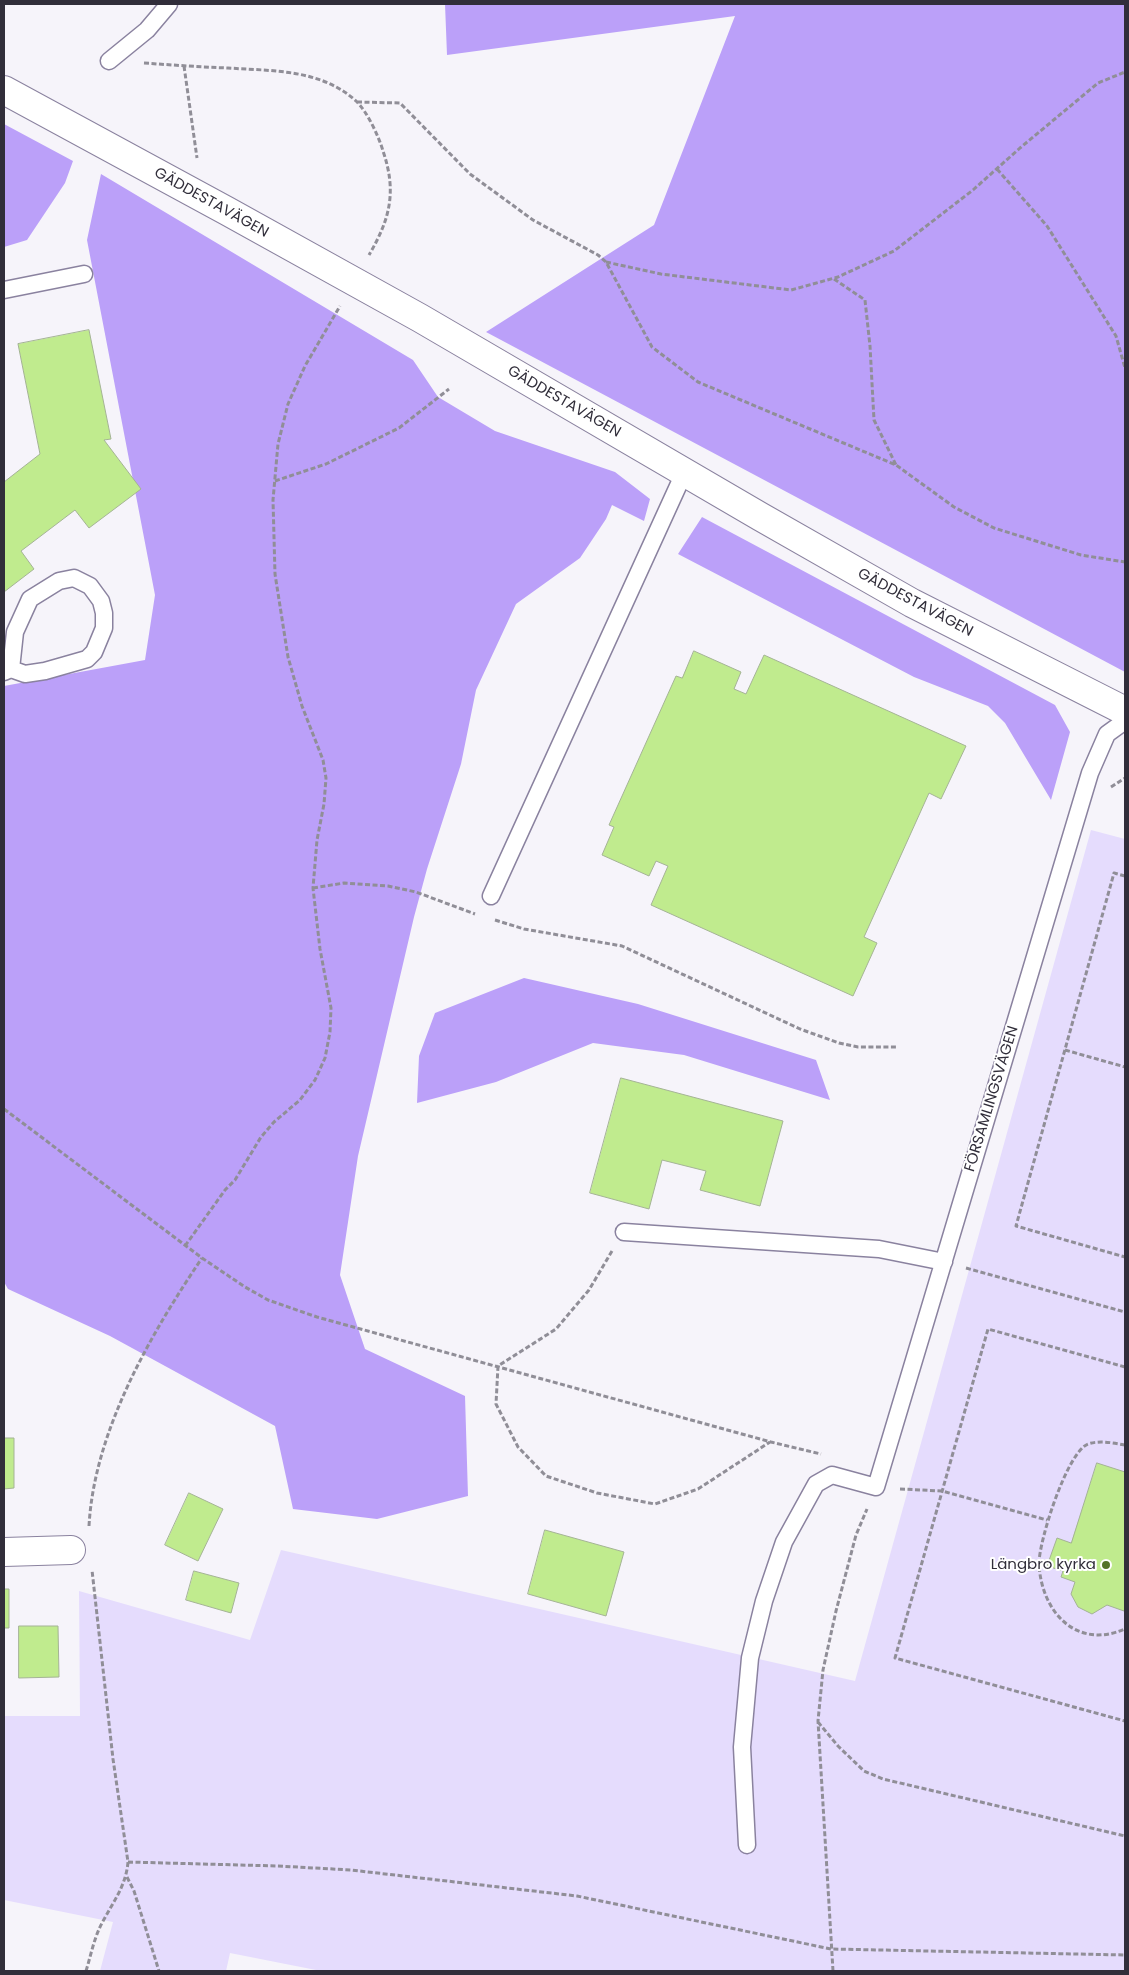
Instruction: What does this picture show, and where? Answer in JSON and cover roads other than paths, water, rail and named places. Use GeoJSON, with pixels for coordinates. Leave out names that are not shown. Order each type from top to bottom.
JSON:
{"type":"FeatureCollection","features":[{"type":"Feature","properties":{"kind":"street","name":"GÄDDESTAVÄGEN"},"geometry":{"type":"LineString","coordinates":[[4,90],[420,318],[684,473],[912,603],[1125,711]]}},
{"type":"Feature","properties":{"kind":"street"},"geometry":{"type":"LineString","coordinates":[[4,1552],[80,1542]]}},
{"type":"Feature","properties":{"kind":"lane"},"geometry":{"type":"LineString","coordinates":[[109,61],[147,30],[169,4]]}},
{"type":"Feature","properties":{"kind":"lane"},"geometry":{"type":"LineString","coordinates":[[4,290],[84,274]]}},
{"type":"Feature","properties":{"kind":"lane"},"geometry":{"type":"LineString","coordinates":[[492,896],[684,473]]}},
{"type":"Feature","properties":{"kind":"lane"},"geometry":{"type":"LineString","coordinates":[[74,578],[90,586],[101,601],[104,613],[104,628],[94,652],[87,659],[45,671],[25,674],[8,671],[15,632],[30,599],[59,581],[74,578]]}},
{"type":"Feature","properties":{"kind":"lane","name":"FÖRSAMLINGSVÄGEN"},"geometry":{"type":"LineString","coordinates":[[747,1845],[742,1747],[750,1658],[764,1601],[784,1542],[816,1484],[832,1475],[876,1487],[1090,773],[1107,734],[1125,721]]}},
{"type":"Feature","properties":{"kind":"lane"},"geometry":{"type":"LineString","coordinates":[[624,1232],[878,1250],[944,1262]]}},
{"type":"Feature","properties":{"kind":"place","name":"Längbro kyrka"},"geometry":{"type":"Point","coordinates":[1106,1565]}}]}
